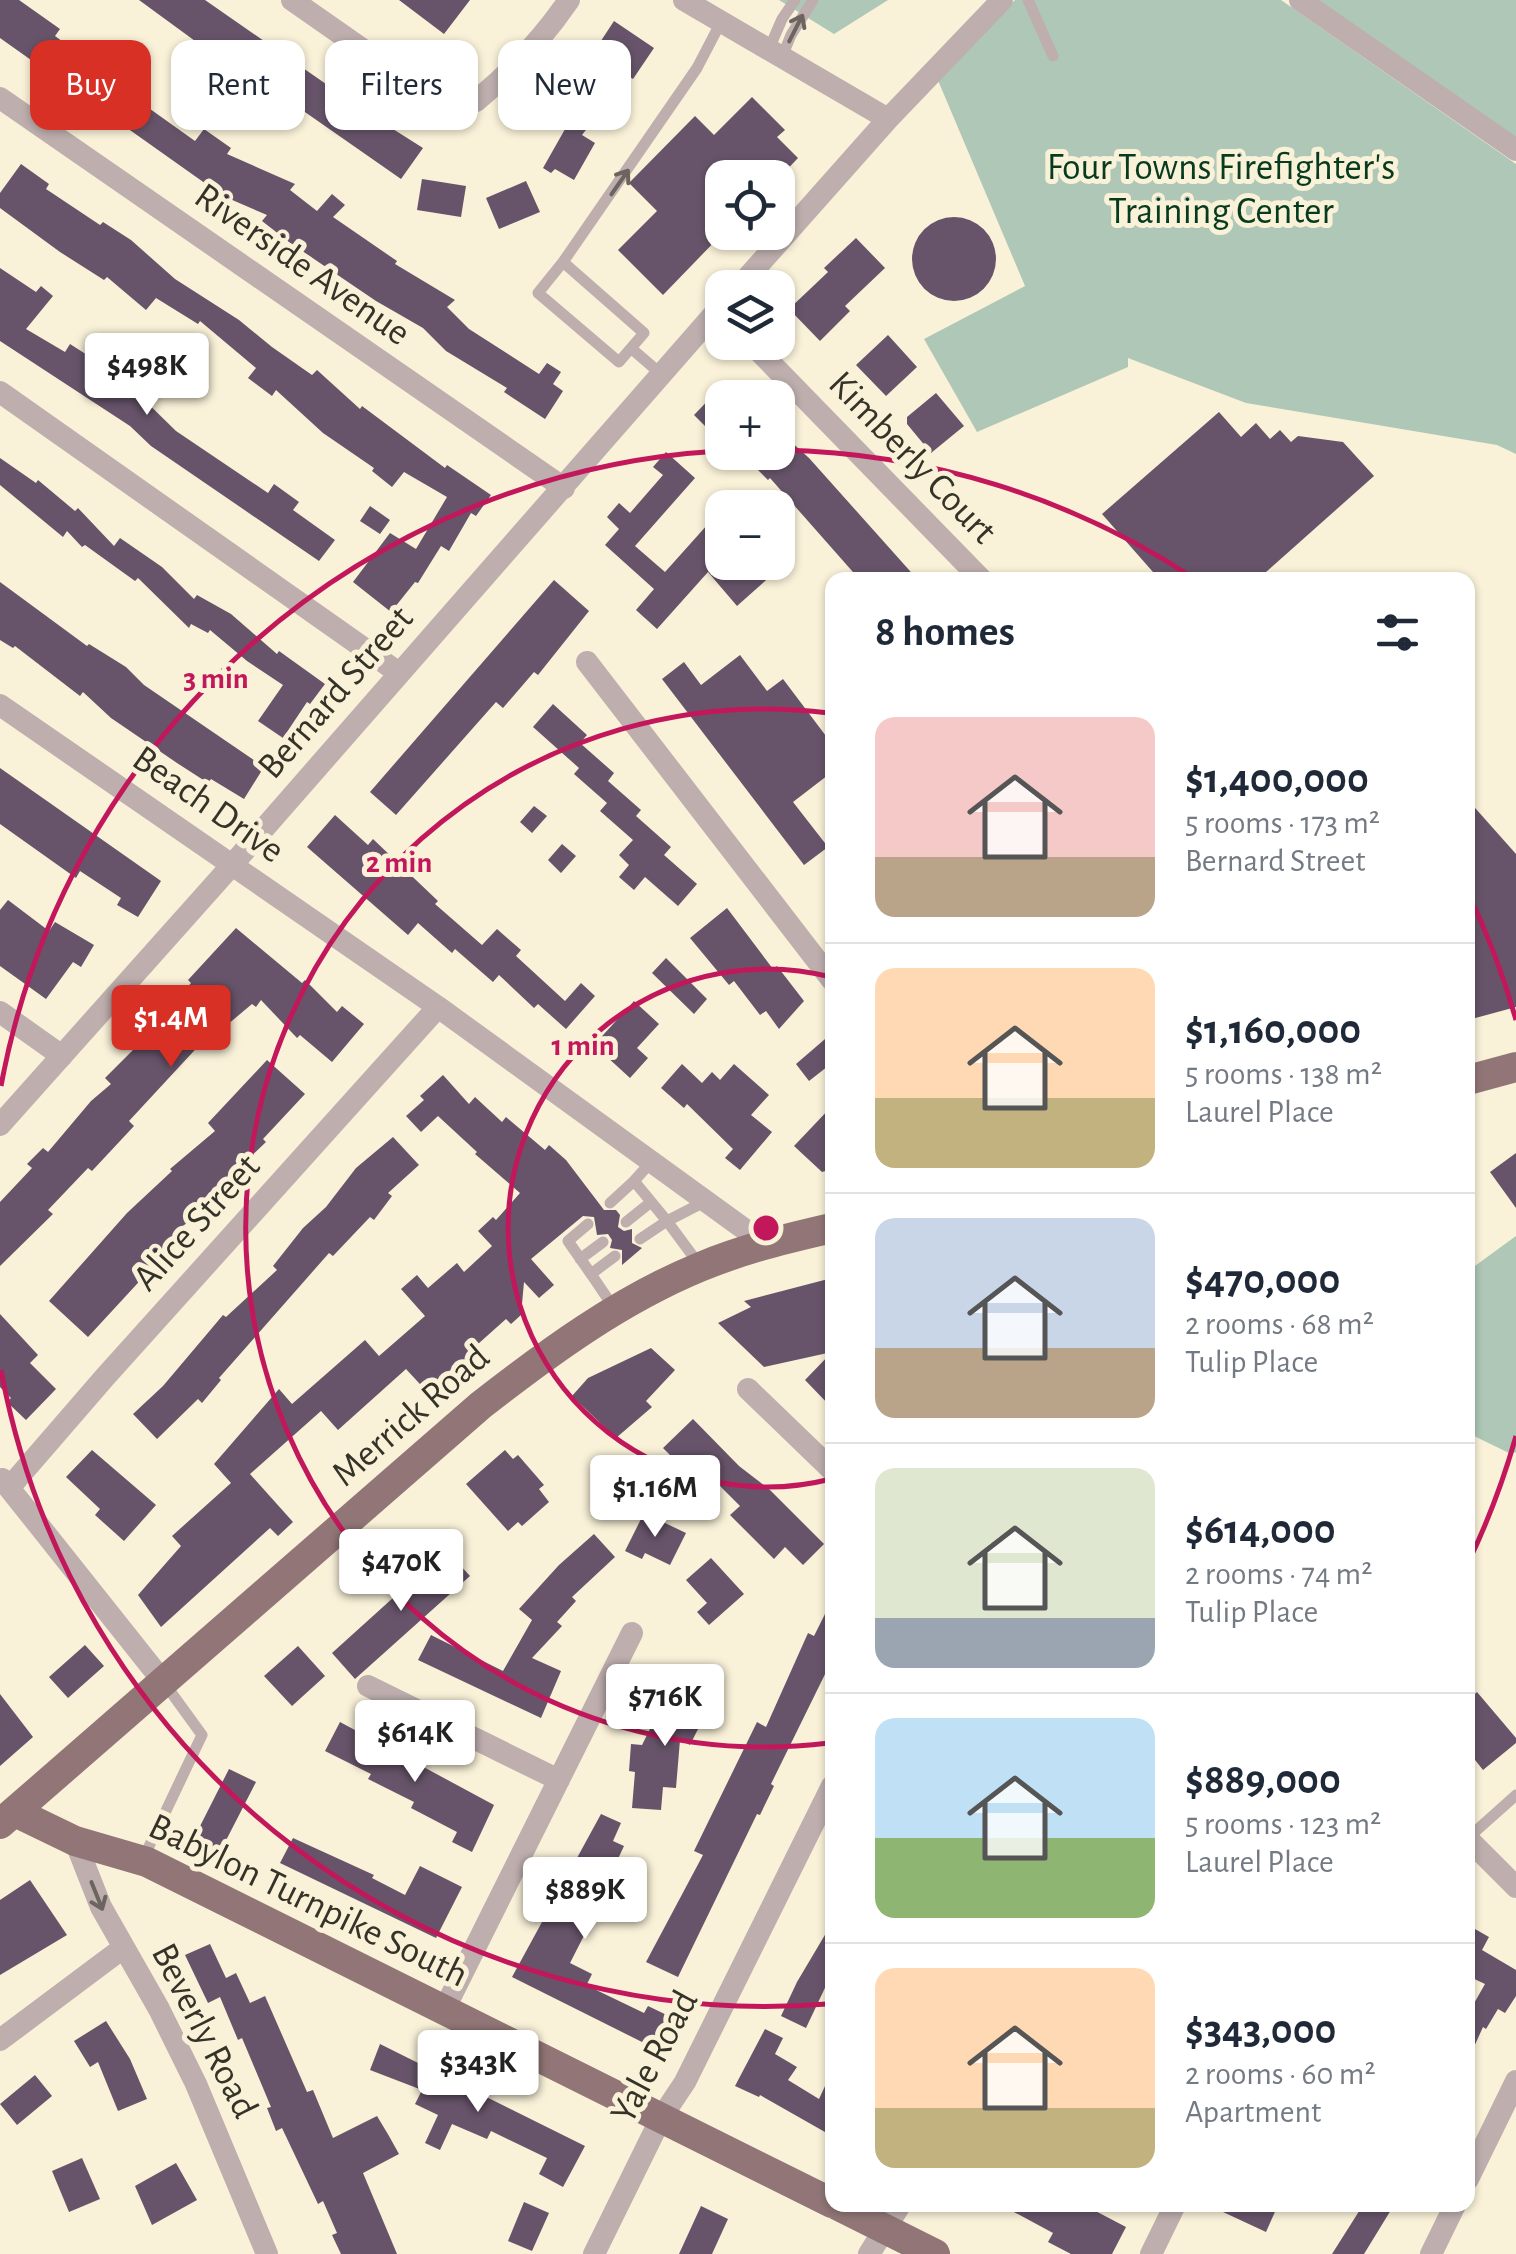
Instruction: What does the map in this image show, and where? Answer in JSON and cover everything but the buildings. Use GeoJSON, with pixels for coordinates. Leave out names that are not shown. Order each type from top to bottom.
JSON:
{"type":"FeatureCollection","features":[{"type":"Feature","properties":{"kind":"main road"},"geometry":{"type":"LineString","coordinates":[[1475,1078],[1516,1067]]}},
{"type":"Feature","properties":{"kind":"main road","name":"Merrick Road"},"geometry":{"type":"LineString","coordinates":[[5,1814],[165,1684],[481,1405],[556,1347],[701,1266],[765,1244],[825,1230]]}},
{"type":"Feature","properties":{"kind":"main road","name":"Babylon Turnpike South"},"geometry":{"type":"LineString","coordinates":[[5,1814],[75,1841],[142,1860],[825,2199]]}},
{"type":"Feature","properties":{"kind":"main road","name":"Babylon Turnpike South"},"geometry":{"type":"LineString","coordinates":[[851,2212],[936,2254]]}},
{"type":"Feature","properties":{"kind":"street"},"geometry":{"type":"LineString","coordinates":[[292,0],[365,51],[476,102],[548,30],[569,0]]}},
{"type":"Feature","properties":{"kind":"street"},"geometry":{"type":"LineString","coordinates":[[684,0],[888,119]]}},
{"type":"Feature","properties":{"kind":"street"},"geometry":{"type":"LineString","coordinates":[[754,270],[888,119],[1002,0]]}},
{"type":"Feature","properties":{"kind":"street"},"geometry":{"type":"LineString","coordinates":[[1300,0],[1516,150]]}},
{"type":"Feature","properties":{"kind":"street","name":"Riverside Avenue"},"geometry":{"type":"LineString","coordinates":[[0,98],[564,488]]}},
{"type":"Feature","properties":{"kind":"street","name":"Bernard Street"},"geometry":{"type":"LineString","coordinates":[[0,1125],[705,326]]}},
{"type":"Feature","properties":{"kind":"street","name":"Kimberly Court"},"geometry":{"type":"LineString","coordinates":[[768,360],[974,572]]}},
{"type":"Feature","properties":{"kind":"street"},"geometry":{"type":"LineString","coordinates":[[0,392],[398,673]]}},
{"type":"Feature","properties":{"kind":"street"},"geometry":{"type":"LineString","coordinates":[[588,662],[825,971]]}},
{"type":"Feature","properties":{"kind":"street","name":"Beach Drive"},"geometry":{"type":"LineString","coordinates":[[0,705],[438,1007],[765,1244]]}},
{"type":"Feature","properties":{"kind":"street","name":"Alice Street"},"geometry":{"type":"LineString","coordinates":[[5,1482],[105,1377],[438,1007]]}},
{"type":"Feature","properties":{"kind":"street"},"geometry":{"type":"LineString","coordinates":[[0,1012],[62,1056]]}},
{"type":"Feature","properties":{"kind":"street"},"geometry":{"type":"LineString","coordinates":[[748,1389],[825,1463]]}},
{"type":"Feature","properties":{"kind":"street"},"geometry":{"type":"LineString","coordinates":[[5,1482],[165,1684]]}},
{"type":"Feature","properties":{"kind":"street"},"geometry":{"type":"LineString","coordinates":[[444,2010],[632,1633]]}},
{"type":"Feature","properties":{"kind":"street"},"geometry":{"type":"LineString","coordinates":[[368,1686],[559,1780]]}},
{"type":"Feature","properties":{"kind":"street","name":"Yale Road"},"geometry":{"type":"LineString","coordinates":[[594,2254],[661,2118],[685,2082],[825,1800]]}},
{"type":"Feature","properties":{"kind":"street","name":"Beverly Road"},"geometry":{"type":"LineString","coordinates":[[75,1841],[101,1907],[160,2009],[196,2084],[267,2254]]}},
{"type":"Feature","properties":{"kind":"street"},"geometry":{"type":"LineString","coordinates":[[1475,1845],[1516,1887]]}},
{"type":"Feature","properties":{"kind":"street"},"geometry":{"type":"LineString","coordinates":[[0,2040],[123,1948]]}},
{"type":"Feature","properties":{"kind":"street"},"geometry":{"type":"LineString","coordinates":[[1475,2165],[1516,2080]]}},
{"type":"Feature","properties":{"kind":"street"},"geometry":{"type":"LineString","coordinates":[[1150,2254],[1171,2212]]}},
{"type":"Feature","properties":{"kind":"street"},"geometry":{"type":"LineString","coordinates":[[1431,2254],[1452,2212]]}},
{"type":"Feature","properties":{"kind":"lane"},"geometry":{"type":"LineString","coordinates":[[776,54],[782,19],[795,0]]}},
{"type":"Feature","properties":{"kind":"lane"},"geometry":{"type":"LineString","coordinates":[[776,54],[813,0]]}},
{"type":"Feature","properties":{"kind":"lane"},"geometry":{"type":"LineString","coordinates":[[1028,0],[1053,56]]}},
{"type":"Feature","properties":{"kind":"lane"},"geometry":{"type":"LineString","coordinates":[[563,262],[644,333],[618,362],[538,293],[667,114],[721,22]]}},
{"type":"Feature","properties":{"kind":"lane"},"geometry":{"type":"LineString","coordinates":[[632,349],[661,374]]}},
{"type":"Feature","properties":{"kind":"lane"},"geometry":{"type":"LineString","coordinates":[[610,1203],[652,1161]]}},
{"type":"Feature","properties":{"kind":"lane"},"geometry":{"type":"LineString","coordinates":[[634,1181],[701,1266]]}},
{"type":"Feature","properties":{"kind":"lane"},"geometry":{"type":"LineString","coordinates":[[640,1238],[706,1201]]}},
{"type":"Feature","properties":{"kind":"lane"},"geometry":{"type":"LineString","coordinates":[[626,1222],[651,1202]]}},
{"type":"Feature","properties":{"kind":"lane"},"geometry":{"type":"LineString","coordinates":[[588,1224],[568,1242],[616,1311]]}},
{"type":"Feature","properties":{"kind":"lane"},"geometry":{"type":"LineString","coordinates":[[580,1259],[603,1242]]}},
{"type":"Feature","properties":{"kind":"lane"},"geometry":{"type":"LineString","coordinates":[[591,1274],[615,1256]]}},
{"type":"Feature","properties":{"kind":"lane"},"geometry":{"type":"LineString","coordinates":[[142,1860],[202,1735],[165,1684]]}},
{"type":"Feature","properties":{"kind":"lane"},"geometry":{"type":"LineString","coordinates":[[1475,1832],[1516,1795]]}},
{"type":"Feature","properties":{"kind":"green space"},"geometry":{"type":"Polygon","coordinates":[[[779,0],[888,0],[834,34],[779,0]]]}},
{"type":"Feature","properties":{"kind":"green space","name":"Four Towns Firefighter's Training Center"},"geometry":{"type":"Polygon","coordinates":[[[1015,0],[1281,0],[1516,164],[1516,454],[1497,445],[1246,403],[1128,358],[1128,367],[977,432],[924,339],[1025,286],[937,78],[1015,0]]]}},
{"type":"Feature","properties":{"kind":"green space"},"geometry":{"type":"Polygon","coordinates":[[[1307,0],[1516,0],[1516,142],[1307,0]]]}},
{"type":"Feature","properties":{"kind":"green space"},"geometry":{"type":"Polygon","coordinates":[[[1516,1236],[1516,1452],[1511,1454],[1475,1436],[1475,1266],[1516,1236]]]}}]}
